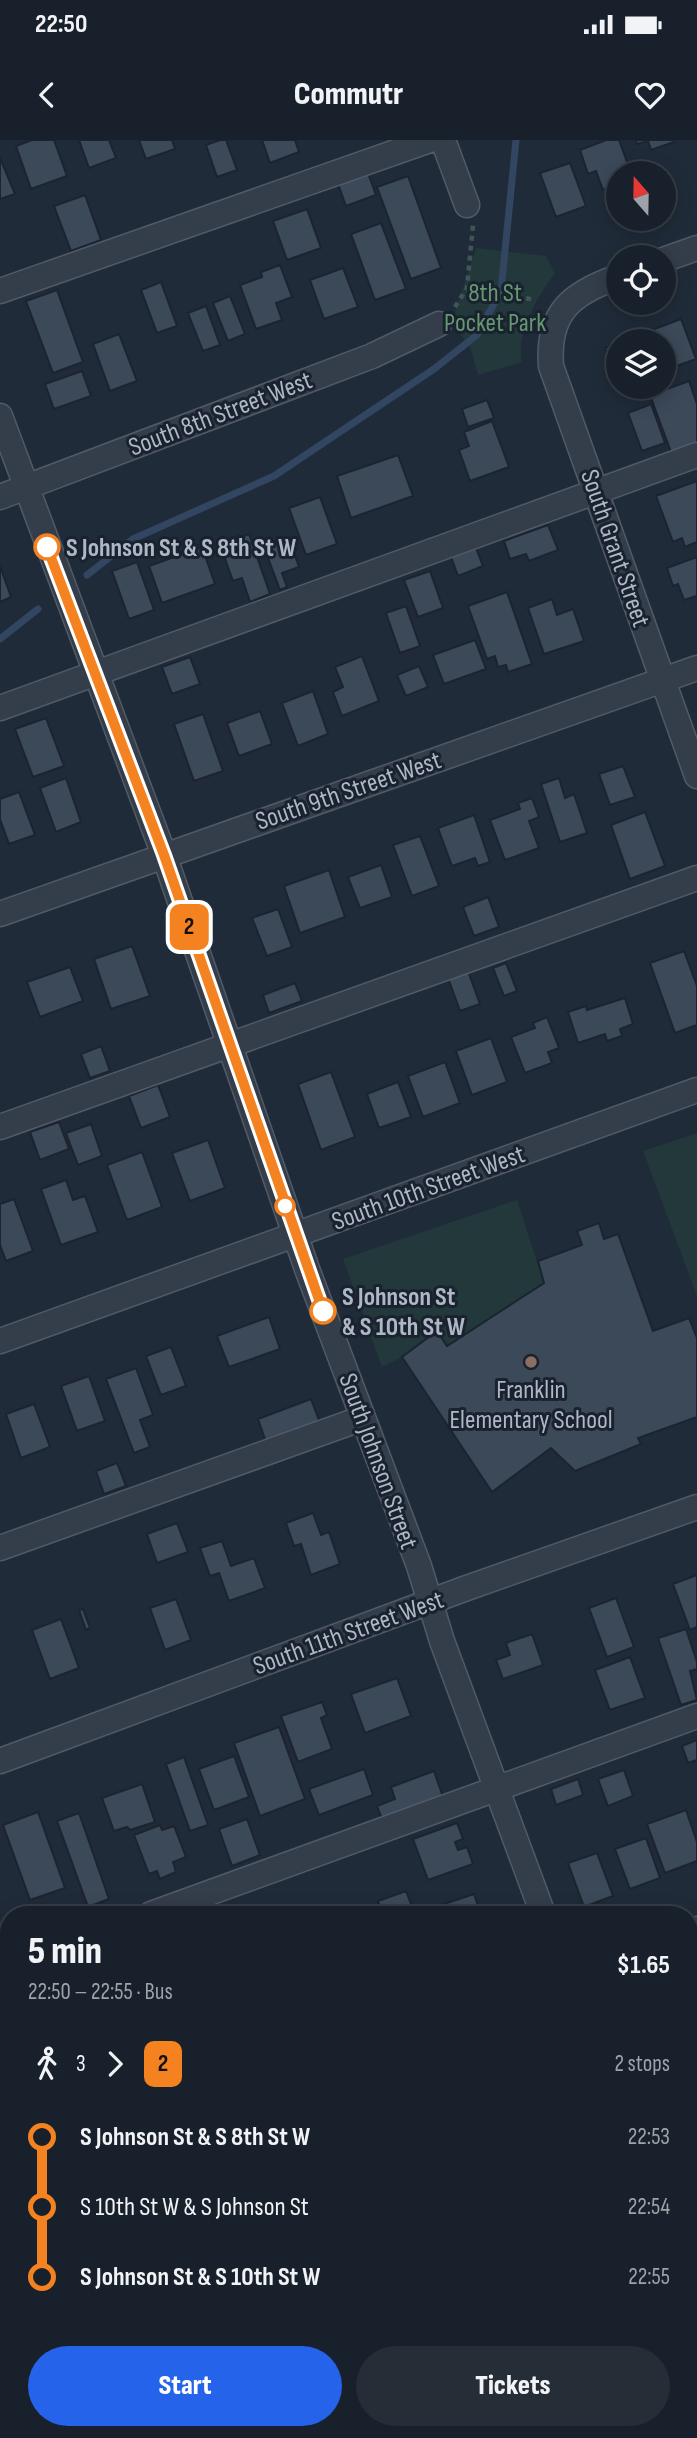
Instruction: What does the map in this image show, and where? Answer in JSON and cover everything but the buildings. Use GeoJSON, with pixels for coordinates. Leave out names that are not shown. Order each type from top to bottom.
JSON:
{"type":"FeatureCollection","features":[{"type":"Feature","properties":{"kind":"street"},"geometry":{"type":"LineString","coordinates":[[0,291],[430,140]]}},
{"type":"Feature","properties":{"kind":"street"},"geometry":{"type":"LineString","coordinates":[[443,140],[467,205]]}},
{"type":"Feature","properties":{"kind":"street"},"geometry":{"type":"LineString","coordinates":[[676,255],[697,248]]}},
{"type":"Feature","properties":{"kind":"street","name":"South Grant Street"},"geometry":{"type":"LineString","coordinates":[[606,281],[583,290],[557,318],[550,335],[551,366],[697,776]]}},
{"type":"Feature","properties":{"kind":"street","name":"South 8th Street West"},"geometry":{"type":"LineString","coordinates":[[0,498],[372,356],[439,324]]}},
{"type":"Feature","properties":{"kind":"street","name":"South Johnson Street"},"geometry":{"type":"LineString","coordinates":[[0,416],[164,855],[296,1235],[540,1906]]}},
{"type":"Feature","properties":{"kind":"street"},"geometry":{"type":"LineString","coordinates":[[0,708],[697,455]]}},
{"type":"Feature","properties":{"kind":"street","name":"South 9th Street West"},"geometry":{"type":"LineString","coordinates":[[0,914],[697,668]]}},
{"type":"Feature","properties":{"kind":"street"},"geometry":{"type":"LineString","coordinates":[[0,1126],[697,878]]}},
{"type":"Feature","properties":{"kind":"street","name":"South 10th Street West"},"geometry":{"type":"LineString","coordinates":[[0,1341],[697,1090]]}},
{"type":"Feature","properties":{"kind":"street"},"geometry":{"type":"LineString","coordinates":[[0,1548],[363,1418]]}},
{"type":"Feature","properties":{"kind":"street","name":"South 11th Street West"},"geometry":{"type":"LineString","coordinates":[[0,1761],[697,1507]]}},
{"type":"Feature","properties":{"kind":"street"},"geometry":{"type":"LineString","coordinates":[[173,1906],[697,1716]]}},
{"type":"Feature","properties":{"kind":"path"},"geometry":{"type":"LineString","coordinates":[[439,324],[449,315],[467,288],[474,223],[467,205]]}},
{"type":"Feature","properties":{"kind":"path"},"geometry":{"type":"LineString","coordinates":[[467,288],[536,300]]}},
{"type":"Feature","properties":{"kind":"green space","name":"8th St Pocket Park"},"geometry":{"type":"Polygon","coordinates":[[[476,248],[546,256],[555,274],[535,304],[525,328],[522,362],[478,375],[471,350],[452,321],[476,248]]]}},
{"type":"Feature","properties":{"kind":"green space"},"geometry":{"type":"Polygon","coordinates":[[[697,1133],[697,1296],[643,1151],[697,1133]]]}},
{"type":"Feature","properties":{"kind":"green space"},"geometry":{"type":"Polygon","coordinates":[[[517,1200],[544,1283],[447,1346],[437,1332],[402,1357],[382,1367],[343,1259],[517,1200]]]}},
{"type":"Feature","properties":{"kind":"waterway"},"geometry":{"type":"LineString","coordinates":[[87,575],[133,539],[274,476],[434,369],[477,335],[501,291],[516,140]]}},
{"type":"Feature","properties":{"kind":"waterway"},"geometry":{"type":"LineString","coordinates":[[0,639],[38,609]]}},
{"type":"Feature","properties":{"kind":"bus line","name":"2"},"geometry":{"type":"LineString","coordinates":[[47,547],[164,855],[323,1311]]}},
{"type":"Feature","properties":{"kind":"place","name":"S Johnson St & S 8th St W"},"geometry":{"type":"Point","coordinates":[47,547]}},
{"type":"Feature","properties":{"kind":"place","name":"S Johnson St & S 10th St W"},"geometry":{"type":"Point","coordinates":[323,1311]}},
{"type":"Feature","properties":{"kind":"place","name":"Franklin Elementary School"},"geometry":{"type":"Point","coordinates":[531,1362]}}]}
